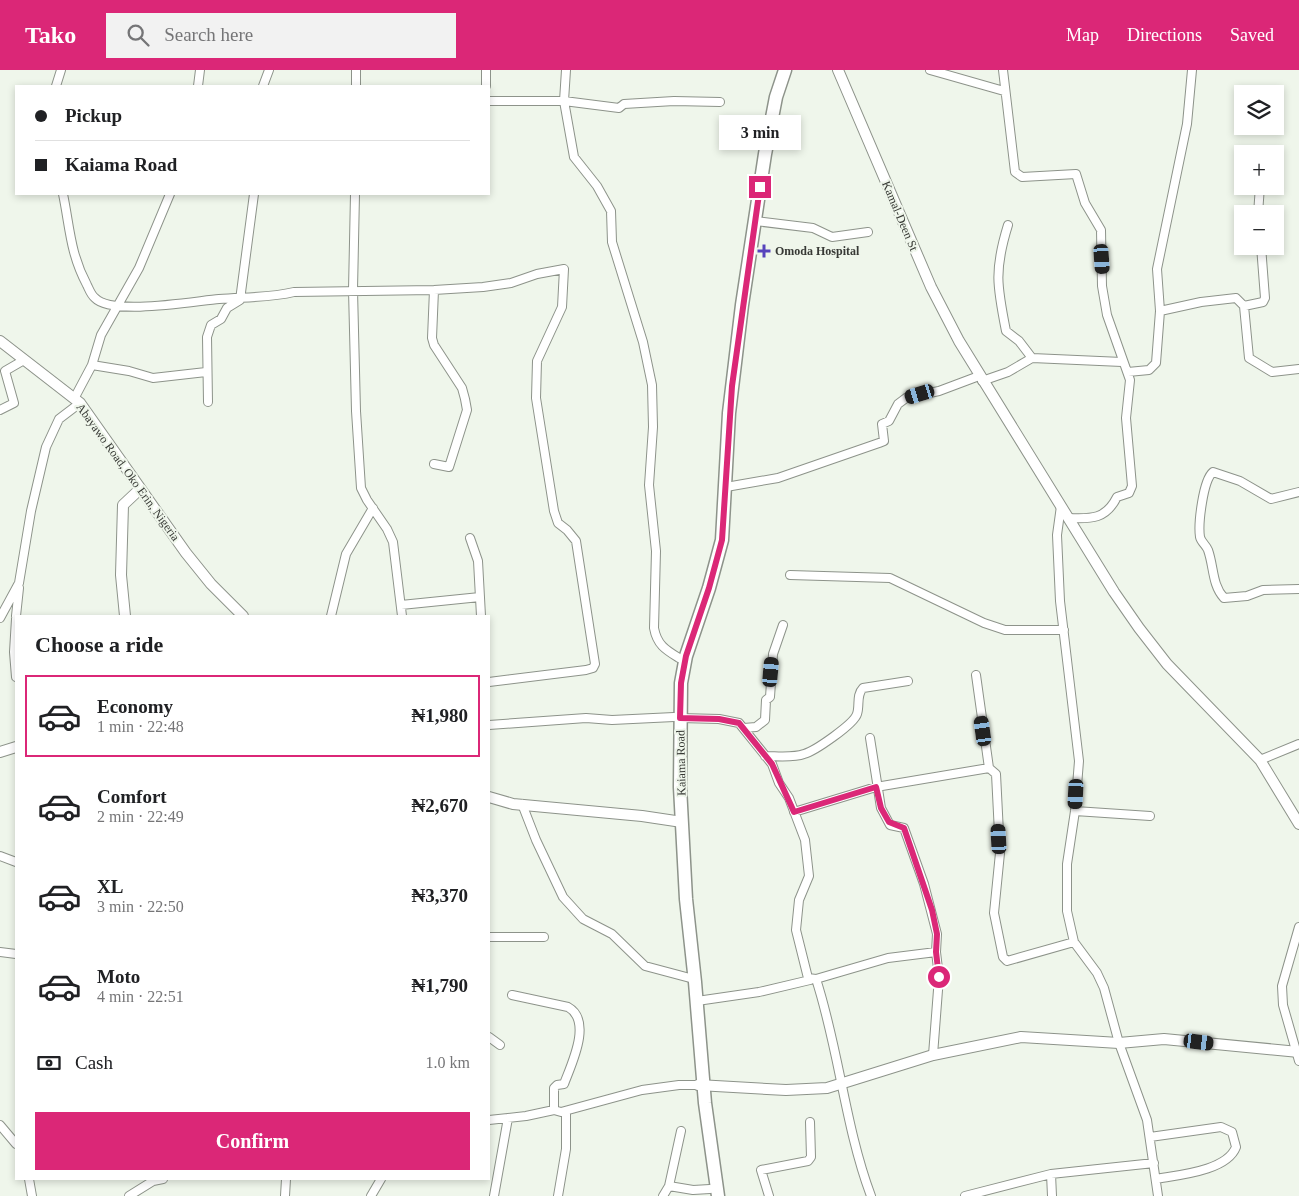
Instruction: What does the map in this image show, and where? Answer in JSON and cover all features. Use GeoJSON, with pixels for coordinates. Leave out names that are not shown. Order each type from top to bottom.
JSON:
{"type":"FeatureCollection","features":[{"type":"Feature","properties":{"kind":"highway","name":"Kaiama Road"},"geometry":{"type":"LineString","coordinates":[[713,1194],[683,924],[677,718],[679,658],[715,547],[724,416],[736,305],[762,144],[779,70]]}},
{"type":"Feature","properties":{"kind":"highway","name":"Kaiama Road"},"geometry":{"type":"LineString","coordinates":[[677,718],[683,670],[689,643],[720,551],[732,386],[770,127],[785,70]]}},
{"type":"Feature","properties":{"kind":"highway","name":"Kaiama Road"},"geometry":{"type":"LineString","coordinates":[[679,818],[697,1001],[700,1085]]}},
{"type":"Feature","properties":{"kind":"street"},"geometry":{"type":"LineString","coordinates":[[56,85],[61,70]]}},
{"type":"Feature","properties":{"kind":"street"},"geometry":{"type":"LineString","coordinates":[[198,85],[200,70]]}},
{"type":"Feature","properties":{"kind":"street"},"geometry":{"type":"LineString","coordinates":[[263,85],[269,70]]}},
{"type":"Feature","properties":{"kind":"street"},"geometry":{"type":"LineString","coordinates":[[356,70],[356,85]]}},
{"type":"Feature","properties":{"kind":"street"},"geometry":{"type":"LineString","coordinates":[[486,70],[486,85]]}},
{"type":"Feature","properties":{"kind":"street"},"geometry":{"type":"LineString","coordinates":[[566,70],[564,101],[574,157],[597,186],[611,211],[612,242],[643,342],[652,385],[653,427],[649,485],[656,551],[654,628],[656,638],[662,647],[679,658]]}},
{"type":"Feature","properties":{"kind":"street","name":"Kamal-Deen St"},"geometry":{"type":"LineString","coordinates":[[838,70],[930,287],[980,378],[1114,592],[1156,650],[1260,760],[1299,824]]}},
{"type":"Feature","properties":{"kind":"street"},"geometry":{"type":"LineString","coordinates":[[930,70],[1004,91]]}},
{"type":"Feature","properties":{"kind":"street"},"geometry":{"type":"LineString","coordinates":[[1003,70],[1009,134],[1017,175],[1076,174],[1085,203],[1100,226],[1102,286],[1111,331],[1130,380],[1126,418],[1132,486],[1129,493],[1117,497],[1114,506],[1091,519],[1069,518]]}},
{"type":"Feature","properties":{"kind":"street"},"geometry":{"type":"LineString","coordinates":[[1128,372],[1154,368],[1160,311],[1157,269],[1187,124],[1192,70]]}},
{"type":"Feature","properties":{"kind":"street"},"geometry":{"type":"LineString","coordinates":[[490,101],[564,101],[619,108],[624,104],[666,101],[720,102]]}},
{"type":"Feature","properties":{"kind":"street"},"geometry":{"type":"LineString","coordinates":[[63,195],[69,222],[70,242],[77,267],[94,298],[100,302],[119,306],[145,306],[221,298],[240,300]]}},
{"type":"Feature","properties":{"kind":"street"},"geometry":{"type":"LineString","coordinates":[[16,615],[19,583],[31,511],[46,447],[59,420],[77,400],[92,366],[101,335],[139,268],[170,195]]}},
{"type":"Feature","properties":{"kind":"street"},"geometry":{"type":"LineString","coordinates":[[240,300],[254,195]]}},
{"type":"Feature","properties":{"kind":"street"},"geometry":{"type":"LineString","coordinates":[[355,195],[352,290],[361,488],[393,542],[402,615]]}},
{"type":"Feature","properties":{"kind":"street"},"geometry":{"type":"LineString","coordinates":[[755,221],[813,228],[832,237],[868,232]]}},
{"type":"Feature","properties":{"kind":"street"},"geometry":{"type":"LineString","coordinates":[[1008,226],[999,255],[997,276],[1000,300],[1006,331],[1019,341],[1032,358]]}},
{"type":"Feature","properties":{"kind":"street"},"geometry":{"type":"LineString","coordinates":[[1244,306],[1263,302],[1266,298],[1262,255]]}},
{"type":"Feature","properties":{"kind":"street"},"geometry":{"type":"LineString","coordinates":[[208,402],[206,372],[207,337],[211,325],[221,319],[227,308],[248,296],[273,297],[294,292],[352,290],[434,290],[511,283],[536,274],[564,269],[562,307],[537,361],[536,398],[554,511],[558,524],[567,530],[576,541],[595,664],[593,668],[586,670],[490,682]]}},
{"type":"Feature","properties":{"kind":"street"},"geometry":{"type":"LineString","coordinates":[[434,290],[432,338],[434,345],[462,388],[467,410],[449,467],[434,464]]}},
{"type":"Feature","properties":{"kind":"street"},"geometry":{"type":"LineString","coordinates":[[1160,311],[1236,298],[1244,306],[1249,358],[1272,372],[1299,369]]}},
{"type":"Feature","properties":{"kind":"street","name":"Abayawo Road, Oko Erin, Nigeria"},"geometry":{"type":"LineString","coordinates":[[0,341],[77,400],[211,584],[242,615]]}},
{"type":"Feature","properties":{"kind":"street"},"geometry":{"type":"LineString","coordinates":[[726,487],[778,478],[884,441],[882,424],[889,421],[898,404],[902,401],[980,378],[1008,372],[1032,358],[1122,362]]}},
{"type":"Feature","properties":{"kind":"street"},"geometry":{"type":"LineString","coordinates":[[0,410],[14,403],[5,371],[24,360]]}},
{"type":"Feature","properties":{"kind":"street"},"geometry":{"type":"LineString","coordinates":[[92,366],[129,371],[153,378],[206,372]]}},
{"type":"Feature","properties":{"kind":"street"},"geometry":{"type":"LineString","coordinates":[[1299,492],[1271,499],[1240,481],[1213,472],[1208,478],[1203,496],[1200,536],[1210,556],[1217,590],[1224,598],[1246,596],[1263,590],[1299,589]]}},
{"type":"Feature","properties":{"kind":"street"},"geometry":{"type":"LineString","coordinates":[[125,615],[121,575],[123,505],[140,489]]}},
{"type":"Feature","properties":{"kind":"street"},"geometry":{"type":"LineString","coordinates":[[1061,506],[1057,535],[1064,630],[1079,761],[1076,811],[1067,864],[1067,911],[1074,942],[1097,973],[1104,988],[1119,1043],[1150,1137],[1158,1196]]}},
{"type":"Feature","properties":{"kind":"street"},"geometry":{"type":"LineString","coordinates":[[331,615],[346,554],[373,508]]}},
{"type":"Feature","properties":{"kind":"street"},"geometry":{"type":"LineString","coordinates":[[470,538],[478,561],[480,615]]}},
{"type":"Feature","properties":{"kind":"street"},"geometry":{"type":"LineString","coordinates":[[790,575],[890,578],[984,623],[1006,630],[1064,630]]}},
{"type":"Feature","properties":{"kind":"street"},"geometry":{"type":"LineString","coordinates":[[0,618],[19,583]]}},
{"type":"Feature","properties":{"kind":"street"},"geometry":{"type":"LineString","coordinates":[[401,605],[480,597]]}},
{"type":"Feature","properties":{"kind":"street"},"geometry":{"type":"LineString","coordinates":[[744,728],[756,727],[765,720],[766,700],[770,697],[772,684],[773,654],[784,625]]}},
{"type":"Feature","properties":{"kind":"street"},"geometry":{"type":"LineString","coordinates":[[15,635],[15,664]]}},
{"type":"Feature","properties":{"kind":"street"},"geometry":{"type":"LineString","coordinates":[[976,675],[988,768],[996,774],[1000,853],[994,913],[1002,957],[1007,961],[1074,942]]}},
{"type":"Feature","properties":{"kind":"street"},"geometry":{"type":"LineString","coordinates":[[765,756],[800,755],[809,752],[848,726],[857,715],[861,689],[908,681]]}},
{"type":"Feature","properties":{"kind":"street"},"geometry":{"type":"LineString","coordinates":[[490,725],[586,718],[612,720],[677,718],[732,721],[744,728],[772,764],[805,840],[808,876],[799,900],[796,930],[806,971],[813,979],[828,1015],[841,1084],[871,1196]]}},
{"type":"Feature","properties":{"kind":"street"},"geometry":{"type":"LineString","coordinates":[[870,738],[876,787],[881,808],[889,822],[904,828],[921,875],[937,934],[936,952],[939,977],[933,1055]]}},
{"type":"Feature","properties":{"kind":"street"},"geometry":{"type":"LineString","coordinates":[[1260,760],[1299,744]]}},
{"type":"Feature","properties":{"kind":"street"},"geometry":{"type":"LineString","coordinates":[[0,752],[15,747]]}},
{"type":"Feature","properties":{"kind":"street"},"geometry":{"type":"LineString","coordinates":[[794,812],[876,787],[988,768]]}},
{"type":"Feature","properties":{"kind":"street"},"geometry":{"type":"LineString","coordinates":[[490,797],[522,804],[679,818]]}},
{"type":"Feature","properties":{"kind":"street"},"geometry":{"type":"LineString","coordinates":[[522,804],[536,840],[563,897],[583,919],[612,934],[646,966],[690,978]]}},
{"type":"Feature","properties":{"kind":"street"},"geometry":{"type":"LineString","coordinates":[[1076,811],[1150,816]]}},
{"type":"Feature","properties":{"kind":"street"},"geometry":{"type":"LineString","coordinates":[[0,856],[15,862]]}},
{"type":"Feature","properties":{"kind":"street"},"geometry":{"type":"LineString","coordinates":[[490,1120],[554,1110],[561,1112],[642,1090],[679,1085],[786,1090],[827,1088],[933,1055],[1021,1037],[1119,1043],[1164,1038],[1298,1055],[1283,1005],[1282,986],[1299,927]]}},
{"type":"Feature","properties":{"kind":"street"},"geometry":{"type":"LineString","coordinates":[[490,937],[544,937]]}},
{"type":"Feature","properties":{"kind":"street"},"geometry":{"type":"LineString","coordinates":[[0,952],[15,954]]}},
{"type":"Feature","properties":{"kind":"street"},"geometry":{"type":"LineString","coordinates":[[697,1001],[758,992],[888,958],[936,952]]}},
{"type":"Feature","properties":{"kind":"street"},"geometry":{"type":"LineString","coordinates":[[512,995],[568,1007],[578,1021],[580,1030],[578,1047],[564,1084],[557,1085],[554,1088],[554,1110]]}},
{"type":"Feature","properties":{"kind":"street"},"geometry":{"type":"LineString","coordinates":[[490,1038],[500,1045]]}},
{"type":"Feature","properties":{"kind":"street"},"geometry":{"type":"LineString","coordinates":[[558,1196],[566,1150],[566,1111]]}},
{"type":"Feature","properties":{"kind":"street"},"geometry":{"type":"LineString","coordinates":[[494,1196],[508,1118]]}},
{"type":"Feature","properties":{"kind":"street"},"geometry":{"type":"LineString","coordinates":[[768,1196],[761,1170],[808,1161],[811,1157],[810,1122]]}},
{"type":"Feature","properties":{"kind":"street"},"geometry":{"type":"LineString","coordinates":[[0,1125],[15,1143]]}},
{"type":"Feature","properties":{"kind":"street"},"geometry":{"type":"LineString","coordinates":[[1150,1137],[1221,1127],[1232,1132],[1236,1147],[1229,1159],[1203,1170],[1156,1179]]}},
{"type":"Feature","properties":{"kind":"street"},"geometry":{"type":"LineString","coordinates":[[663,1196],[669,1186],[681,1131]]}},
{"type":"Feature","properties":{"kind":"street"},"geometry":{"type":"LineString","coordinates":[[965,1196],[1051,1174],[1154,1163]]}},
{"type":"Feature","properties":{"kind":"street"},"geometry":{"type":"LineString","coordinates":[[1051,1174],[1052,1196]]}},
{"type":"Feature","properties":{"kind":"street"},"geometry":{"type":"LineString","coordinates":[[29,1180],[32,1196]]}},
{"type":"Feature","properties":{"kind":"street"},"geometry":{"type":"LineString","coordinates":[[129,1196],[151,1180]]}},
{"type":"Feature","properties":{"kind":"street"},"geometry":{"type":"LineString","coordinates":[[284,1196],[286,1180]]}},
{"type":"Feature","properties":{"kind":"street"},"geometry":{"type":"LineString","coordinates":[[371,1196],[380,1180]]}},
{"type":"Feature","properties":{"kind":"street"},"geometry":{"type":"LineString","coordinates":[[669,1186],[713,1194]]}},
{"type":"Feature","properties":{"kind":"place","name":"Omoda Hospital"},"geometry":{"type":"Point","coordinates":[764,251]}},
{"type":"Feature","properties":{"kind":"route"},"geometry":{"type":"LineString","coordinates":[[760,187],[732,386],[722,540],[709,588],[686,656],[681,683],[680,718],[719,719],[739,723],[746,730],[757,748],[772,764],[794,812],[876,787],[881,808],[890,825],[904,828],[924,884],[937,934],[936,952],[939,977]]}}]}
